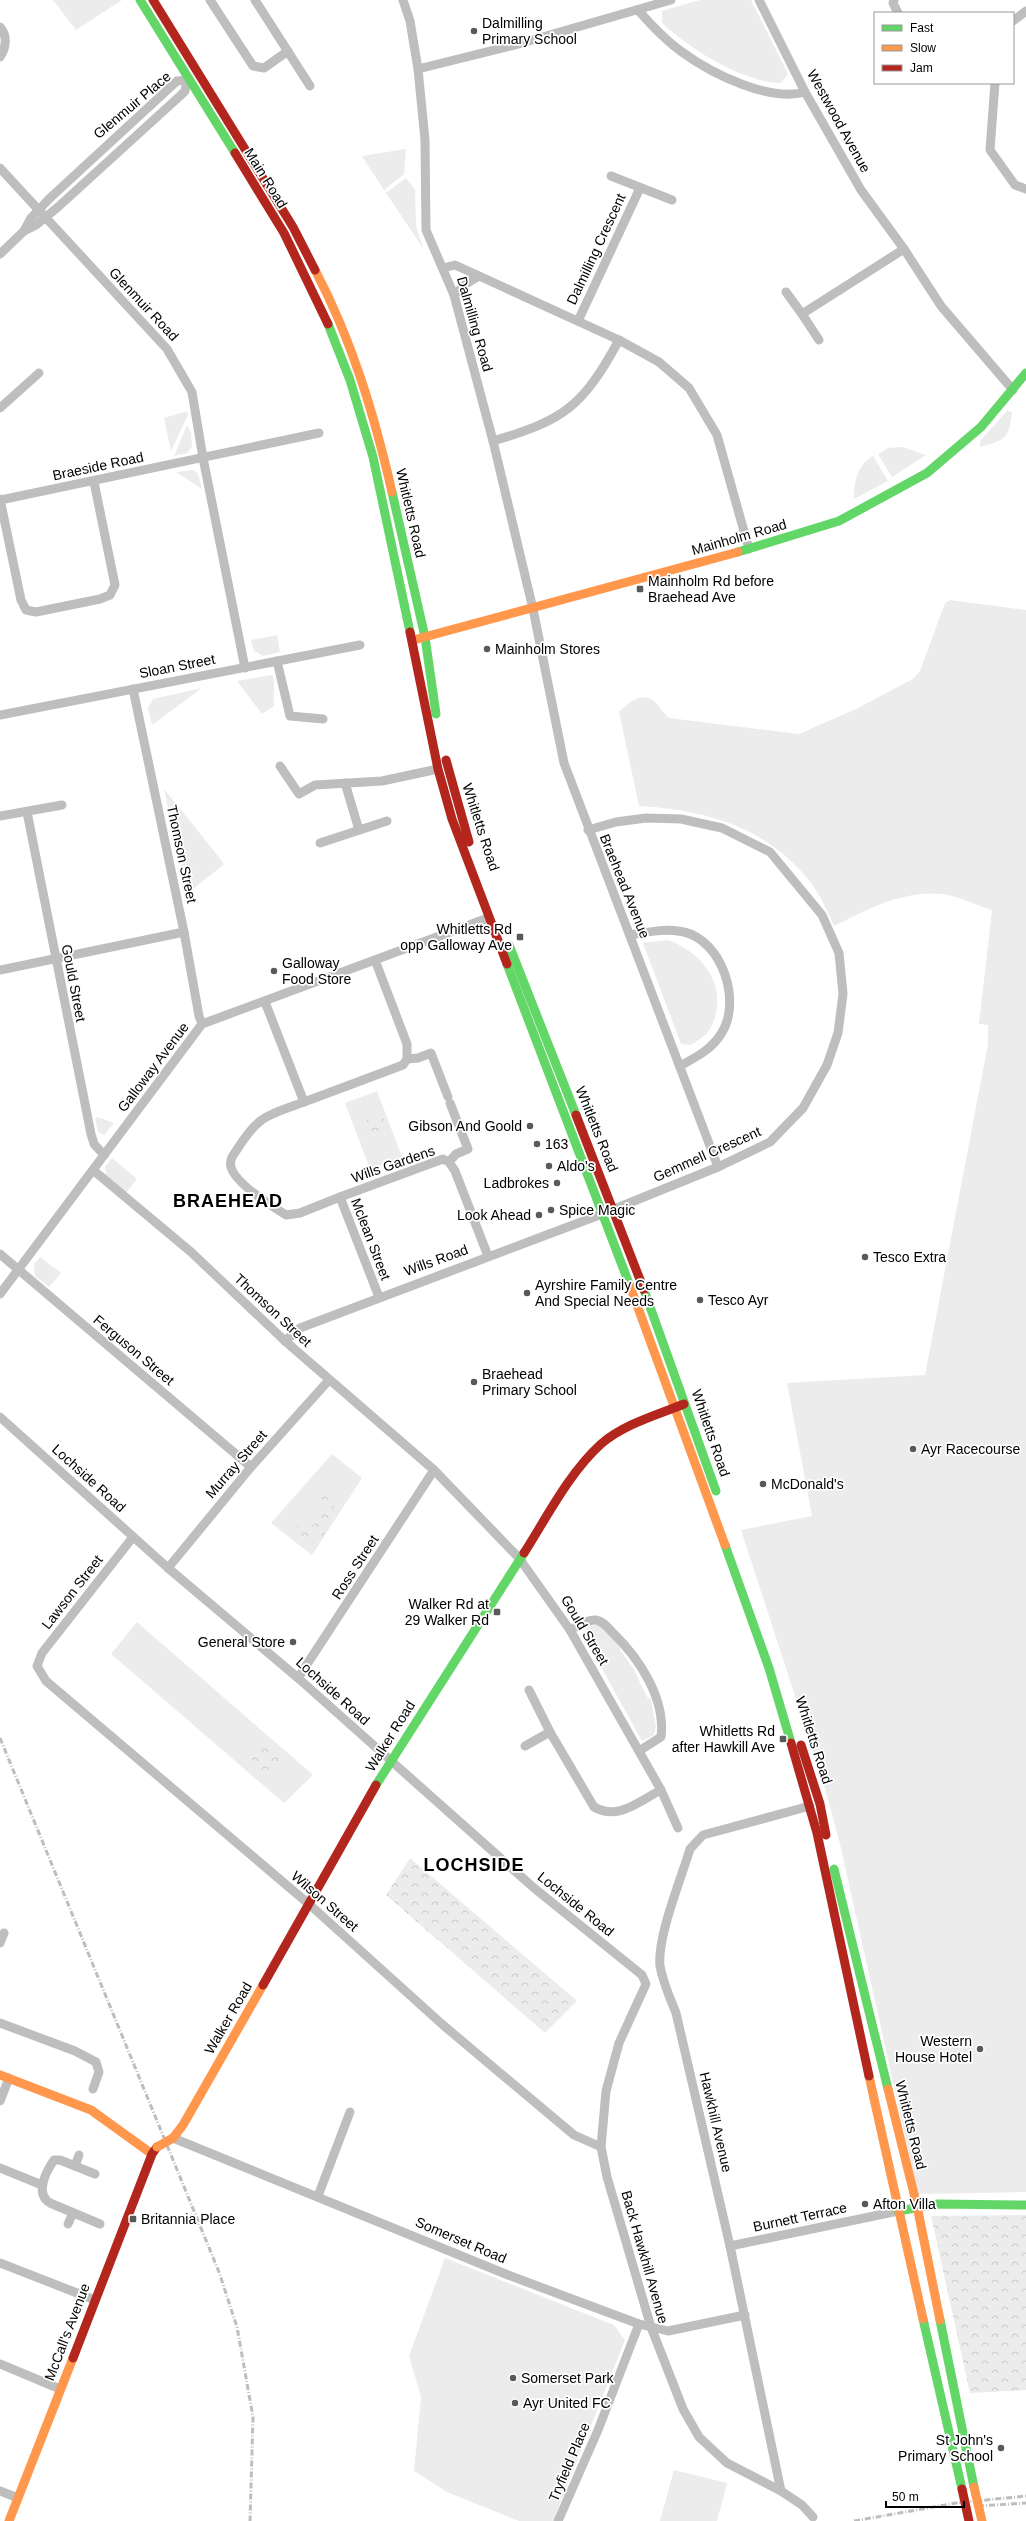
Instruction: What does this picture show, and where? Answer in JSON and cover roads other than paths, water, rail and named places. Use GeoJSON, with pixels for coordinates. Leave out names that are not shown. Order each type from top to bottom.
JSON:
{"type":"FeatureCollection","features":[{"type":"Feature","properties":{"kind":"main road","name":"Main Road"},"geometry":{"type":"LineString","coordinates":[[140,0],[284,233],[321,305],[350,380]]}},
{"type":"Feature","properties":{"kind":"main road","name":"Main Road"},"geometry":{"type":"LineString","coordinates":[[153,0],[293,227],[333,304],[360,371]]}},
{"type":"Feature","properties":{"kind":"main road","name":"Whitletts Road"},"geometry":{"type":"LineString","coordinates":[[360,371],[383,453],[425,637],[434,702],[448,770],[471,847],[614,1209],[686,1403],[787,1700],[820,1804],[917,2206],[982,2521]]}},
{"type":"Feature","properties":{"kind":"main road","name":"Mainholm Road"},"geometry":{"type":"LineString","coordinates":[[412,640],[749,549],[839,521],[927,473],[981,427],[1026,373]]}},
{"type":"Feature","properties":{"kind":"main road","name":"Whitletts Road"},"geometry":{"type":"LineString","coordinates":[[350,380],[373,457],[438,769],[452,819],[488,918],[676,1406],[768,1668],[810,1806],[898,2211],[969,2521]]}},
{"type":"Feature","properties":{"kind":"main road","name":"Walker Road"},"geometry":{"type":"LineString","coordinates":[[173,2138],[183,2125],[310,1905],[390,1761],[578,1468],[602,1443],[627,1427],[686,1403]]}},
{"type":"Feature","properties":{"kind":"main road"},"geometry":{"type":"LineString","coordinates":[[4,2076],[91,2110],[155,2150],[173,2138]]}},
{"type":"Feature","properties":{"kind":"main road","name":"McCall's Avenue"},"geometry":{"type":"LineString","coordinates":[[9,2521],[155,2150]]}},
{"type":"Feature","properties":{"kind":"main road"},"geometry":{"type":"LineString","coordinates":[[898,2211],[917,2206],[938,2204],[1026,2205]]}},
{"type":"Feature","properties":{"kind":"street"},"geometry":{"type":"LineString","coordinates":[[210,0],[253,66],[264,68],[288,51]]}},
{"type":"Feature","properties":{"kind":"street"},"geometry":{"type":"LineString","coordinates":[[255,0],[310,86]]}},
{"type":"Feature","properties":{"kind":"street","name":"Dalmilling Road"},"geometry":{"type":"LineString","coordinates":[[403,0],[410,21],[418,69],[425,140],[426,230],[454,295],[493,441],[533,608]]}},
{"type":"Feature","properties":{"kind":"street"},"geometry":{"type":"LineString","coordinates":[[418,69],[515,45],[671,0]]}},
{"type":"Feature","properties":{"kind":"street","name":"Westwood Avenue"},"geometry":{"type":"LineString","coordinates":[[759,0],[805,92],[861,190],[904,249],[941,306],[1012,390]]}},
{"type":"Feature","properties":{"kind":"street"},"geometry":{"type":"LineString","coordinates":[[894,0],[893,3],[898,12]]}},
{"type":"Feature","properties":{"kind":"street"},"geometry":{"type":"LineString","coordinates":[[638,10],[658,33],[683,53],[718,73],[770,93],[792,96],[805,92]]}},
{"type":"Feature","properties":{"kind":"street"},"geometry":{"type":"LineString","coordinates":[[1014,20],[1026,11]]}},
{"type":"Feature","properties":{"kind":"street"},"geometry":{"type":"LineString","coordinates":[[0,27],[5,38],[4,51],[0,57]]}},
{"type":"Feature","properties":{"kind":"street"},"geometry":{"type":"LineString","coordinates":[[188,79],[198,72]]}},
{"type":"Feature","properties":{"kind":"street","name":"Glenmuir Place"},"geometry":{"type":"LineString","coordinates":[[0,254],[24,230],[39,209],[85,164],[177,81],[188,79],[185,92],[46,218],[24,230]]}},
{"type":"Feature","properties":{"kind":"street"},"geometry":{"type":"LineString","coordinates":[[995,84],[990,150],[1015,185],[1026,190]]}},
{"type":"Feature","properties":{"kind":"street","name":"Glenmuir Road"},"geometry":{"type":"LineString","coordinates":[[0,168],[167,349],[192,392],[203,458],[245,668]]}},
{"type":"Feature","properties":{"kind":"street","name":"Dalmilling Crescent"},"geometry":{"type":"LineString","coordinates":[[611,176],[672,200]]}},
{"type":"Feature","properties":{"kind":"street","name":"Dalmilling Crescent"},"geometry":{"type":"LineString","coordinates":[[578,321],[640,188]]}},
{"type":"Feature","properties":{"kind":"street"},"geometry":{"type":"LineString","coordinates":[[802,314],[904,249]]}},
{"type":"Feature","properties":{"kind":"street","name":"Dalmilling Crescent"},"geometry":{"type":"LineString","coordinates":[[443,268],[455,265],[619,340],[659,362],[689,388],[717,435],[749,549]]}},
{"type":"Feature","properties":{"kind":"street"},"geometry":{"type":"LineString","coordinates":[[454,295],[467,283],[479,276]]}},
{"type":"Feature","properties":{"kind":"street"},"geometry":{"type":"LineString","coordinates":[[786,292],[819,340]]}},
{"type":"Feature","properties":{"kind":"street"},"geometry":{"type":"LineString","coordinates":[[493,441],[532,430],[560,416],[582,398],[604,368],[619,340]]}},
{"type":"Feature","properties":{"kind":"street"},"geometry":{"type":"LineString","coordinates":[[0,408],[39,373]]}},
{"type":"Feature","properties":{"kind":"street"},"geometry":{"type":"LineString","coordinates":[[203,458],[319,433]]}},
{"type":"Feature","properties":{"kind":"street","name":"Braeside Road"},"geometry":{"type":"LineString","coordinates":[[0,500],[94,482],[203,458]]}},
{"type":"Feature","properties":{"kind":"street"},"geometry":{"type":"LineString","coordinates":[[0,500],[21,600],[26,610],[36,612],[93,601],[110,595],[115,585],[94,482]]}},
{"type":"Feature","properties":{"kind":"street","name":"Braehead Avenue"},"geometry":{"type":"LineString","coordinates":[[533,608],[564,763],[588,830],[630,935],[718,1167]]}},
{"type":"Feature","properties":{"kind":"street","name":"Sloan Street"},"geometry":{"type":"LineString","coordinates":[[0,715],[360,645]]}},
{"type":"Feature","properties":{"kind":"street"},"geometry":{"type":"LineString","coordinates":[[277,661],[290,716],[323,719]]}},
{"type":"Feature","properties":{"kind":"street","name":"Thomson Street"},"geometry":{"type":"LineString","coordinates":[[133,689],[184,932],[198,1016],[202,1024]]}},
{"type":"Feature","properties":{"kind":"street"},"geometry":{"type":"LineString","coordinates":[[280,766],[299,794],[315,785],[382,781],[438,769]]}},
{"type":"Feature","properties":{"kind":"street"},"geometry":{"type":"LineString","coordinates":[[345,783],[359,830]]}},
{"type":"Feature","properties":{"kind":"street"},"geometry":{"type":"LineString","coordinates":[[0,816],[62,805]]}},
{"type":"Feature","properties":{"kind":"street","name":"Gould Street"},"geometry":{"type":"LineString","coordinates":[[27,812],[90,1134],[94,1144],[104,1155]]}},
{"type":"Feature","properties":{"kind":"street","name":"Gemmell Crescent"},"geometry":{"type":"LineString","coordinates":[[588,830],[616,822],[646,818],[681,819],[722,828],[770,852],[822,915],[839,954],[843,994],[838,1033],[827,1065],[803,1108],[770,1142],[718,1167],[602,1214]]}},
{"type":"Feature","properties":{"kind":"street"},"geometry":{"type":"LineString","coordinates":[[320,843],[387,821]]}},
{"type":"Feature","properties":{"kind":"street","name":"Galloway Avenue"},"geometry":{"type":"LineString","coordinates":[[0,1294],[202,1024],[265,1002],[488,918]]}},
{"type":"Feature","properties":{"kind":"street"},"geometry":{"type":"LineString","coordinates":[[630,935],[656,930],[685,932],[700,940],[713,952],[724,971],[730,994],[728,1015],[721,1034],[705,1053],[680,1066]]}},
{"type":"Feature","properties":{"kind":"street"},"geometry":{"type":"LineString","coordinates":[[0,970],[184,932]]}},
{"type":"Feature","properties":{"kind":"street"},"geometry":{"type":"LineString","coordinates":[[265,1002],[304,1102],[404,1065],[407,1059],[407,1044],[375,960]]}},
{"type":"Feature","properties":{"kind":"street"},"geometry":{"type":"LineString","coordinates":[[407,1059],[418,1058],[431,1053],[468,1149],[456,1154],[449,1162]]}},
{"type":"Feature","properties":{"kind":"street","name":"Mclean Street"},"geometry":{"type":"LineString","coordinates":[[304,1102],[261,1118],[251,1127],[232,1158],[231,1167],[236,1177],[270,1206],[286,1215],[300,1213],[340,1197],[379,1297]]}},
{"type":"Feature","properties":{"kind":"street","name":"Wills Gardens"},"geometry":{"type":"LineString","coordinates":[[340,1197],[434,1161],[443,1159],[449,1162],[455,1171],[488,1256]]}},
{"type":"Feature","properties":{"kind":"street","name":"Thomson Street"},"geometry":{"type":"LineString","coordinates":[[92,1170],[191,1252],[285,1341],[434,1470]]}},
{"type":"Feature","properties":{"kind":"street","name":"Wills Road"},"geometry":{"type":"LineString","coordinates":[[285,1341],[300,1328],[602,1214]]}},
{"type":"Feature","properties":{"kind":"street","name":"Ferguson Street"},"geometry":{"type":"LineString","coordinates":[[0,1254],[18,1271],[251,1467]]}},
{"type":"Feature","properties":{"kind":"street","name":"Murray Street"},"geometry":{"type":"LineString","coordinates":[[168,1568],[251,1467],[329,1380]]}},
{"type":"Feature","properties":{"kind":"street","name":"Lochside Road"},"geometry":{"type":"LineString","coordinates":[[0,1417],[168,1568],[298,1678],[534,1888],[642,1975],[646,1984]]}},
{"type":"Feature","properties":{"kind":"street","name":"Gould Street"},"geometry":{"type":"LineString","coordinates":[[434,1470],[519,1558],[570,1630],[661,1790],[678,1828]]}},
{"type":"Feature","properties":{"kind":"street","name":"Ross Street"},"geometry":{"type":"LineString","coordinates":[[298,1678],[434,1470]]}},
{"type":"Feature","properties":{"kind":"street","name":"Lawson Street"},"geometry":{"type":"LineString","coordinates":[[38,1666],[42,1653],[133,1537]]}},
{"type":"Feature","properties":{"kind":"street"},"geometry":{"type":"LineString","coordinates":[[570,1630],[591,1620],[597,1620],[623,1642],[639,1662],[651,1687],[663,1728],[661,1737],[639,1751]]}},
{"type":"Feature","properties":{"kind":"street","name":"Wilson Street"},"geometry":{"type":"LineString","coordinates":[[38,1666],[46,1681],[310,1905],[443,2025],[574,2135],[601,2147]]}},
{"type":"Feature","properties":{"kind":"street"},"geometry":{"type":"LineString","coordinates":[[529,1690],[550,1732],[594,1807],[606,1813],[618,1813],[661,1790]]}},
{"type":"Feature","properties":{"kind":"street"},"geometry":{"type":"LineString","coordinates":[[525,1746],[550,1732]]}},
{"type":"Feature","properties":{"kind":"street","name":"Hawkhill Avenue"},"geometry":{"type":"LineString","coordinates":[[781,2492],[730,2246],[676,2013],[664,1983],[660,1947],[690,1849],[703,1835],[810,1806]]}},
{"type":"Feature","properties":{"kind":"street"},"geometry":{"type":"LineString","coordinates":[[0,1943],[4,1933]]}},
{"type":"Feature","properties":{"kind":"street","name":"Back Hawkhill Avenue"},"geometry":{"type":"LineString","coordinates":[[646,1984],[619,2043],[606,2091],[601,2147],[651,2327],[683,2409],[699,2437],[728,2463],[781,2492]]}},
{"type":"Feature","properties":{"kind":"street"},"geometry":{"type":"LineString","coordinates":[[0,2023],[74,2051],[96,2062],[99,2072],[93,2089]]}},
{"type":"Feature","properties":{"kind":"street"},"geometry":{"type":"LineString","coordinates":[[0,2101],[4,2076]]}},
{"type":"Feature","properties":{"kind":"street"},"geometry":{"type":"LineString","coordinates":[[318,2196],[350,2112]]}},
{"type":"Feature","properties":{"kind":"street","name":"Somerset Road"},"geometry":{"type":"LineString","coordinates":[[173,2138],[318,2196],[508,2275],[638,2324],[668,2331],[745,2315]]}},
{"type":"Feature","properties":{"kind":"street"},"geometry":{"type":"LineString","coordinates":[[75,2166],[79,2155]]}},
{"type":"Feature","properties":{"kind":"street"},"geometry":{"type":"LineString","coordinates":[[95,2174],[60,2160],[54,2160],[42,2185],[41,2193],[44,2200],[100,2224]]}},
{"type":"Feature","properties":{"kind":"street"},"geometry":{"type":"LineString","coordinates":[[0,2168],[42,2185]]}},
{"type":"Feature","properties":{"kind":"street","name":"Burnett Terrace"},"geometry":{"type":"LineString","coordinates":[[730,2246],[898,2211]]}},
{"type":"Feature","properties":{"kind":"street"},"geometry":{"type":"LineString","coordinates":[[68,2224],[73,2213]]}},
{"type":"Feature","properties":{"kind":"street"},"geometry":{"type":"LineString","coordinates":[[0,2263],[95,2300]]}},
{"type":"Feature","properties":{"kind":"street","name":"Tryfield Place"},"geometry":{"type":"LineString","coordinates":[[558,2521],[598,2430],[638,2324]]}},
{"type":"Feature","properties":{"kind":"street"},"geometry":{"type":"LineString","coordinates":[[0,2364],[60,2389]]}},
{"type":"Feature","properties":{"kind":"street"},"geometry":{"type":"LineString","coordinates":[[0,2491],[18,2498]]}},
{"type":"Feature","properties":{"kind":"street"},"geometry":{"type":"LineString","coordinates":[[781,2492],[802,2505],[813,2517]]}},
{"type":"Feature","properties":{"kind":"railway"},"geometry":{"type":"LineString","coordinates":[[0,1738],[219,2272],[237,2327],[253,2417],[250,2521]]}},
{"type":"Feature","properties":{"kind":"railway"},"geometry":{"type":"LineString","coordinates":[[854,2521],[956,2503],[1026,2496]]}},
{"type":"Feature","properties":{"kind":"railway"},"geometry":{"type":"LineString","coordinates":[[978,2506],[1026,2503]]}},
{"type":"Feature","properties":{"kind":"place","name":"Dalmilling Primary School"},"geometry":{"type":"Point","coordinates":[474,31]}},
{"type":"Feature","properties":{"kind":"place","name":"Mainholm Rd before Braehead Ave"},"geometry":{"type":"Point","coordinates":[640,589]}},
{"type":"Feature","properties":{"kind":"place","name":"Mainholm Stores"},"geometry":{"type":"Point","coordinates":[487,649]}},
{"type":"Feature","properties":{"kind":"place","name":"Whitletts Rd opp Galloway Ave"},"geometry":{"type":"Point","coordinates":[520,937]}},
{"type":"Feature","properties":{"kind":"place","name":"Galloway Food Store"},"geometry":{"type":"Point","coordinates":[274,971]}},
{"type":"Feature","properties":{"kind":"place","name":"Gibson And Goold"},"geometry":{"type":"Point","coordinates":[530,1126]}},
{"type":"Feature","properties":{"kind":"place","name":"163"},"geometry":{"type":"Point","coordinates":[537,1144]}},
{"type":"Feature","properties":{"kind":"place","name":"Aldo's"},"geometry":{"type":"Point","coordinates":[549,1166]}},
{"type":"Feature","properties":{"kind":"place","name":"Ladbrokes"},"geometry":{"type":"Point","coordinates":[557,1183]}},
{"type":"Feature","properties":{"kind":"place","name":"Spice Magic"},"geometry":{"type":"Point","coordinates":[551,1210]}},
{"type":"Feature","properties":{"kind":"place","name":"Look Ahead"},"geometry":{"type":"Point","coordinates":[539,1215]}},
{"type":"Feature","properties":{"kind":"place","name":"Tesco Extra"},"geometry":{"type":"Point","coordinates":[865,1257]}},
{"type":"Feature","properties":{"kind":"place","name":"Ayrshire Family Centre And Special Needs"},"geometry":{"type":"Point","coordinates":[527,1293]}},
{"type":"Feature","properties":{"kind":"place","name":"Tesco Ayr"},"geometry":{"type":"Point","coordinates":[700,1300]}},
{"type":"Feature","properties":{"kind":"place","name":"Braehead Primary School"},"geometry":{"type":"Point","coordinates":[474,1382]}},
{"type":"Feature","properties":{"kind":"place","name":"Ayr Racecourse"},"geometry":{"type":"Point","coordinates":[913,1449]}},
{"type":"Feature","properties":{"kind":"place","name":"McDonald's"},"geometry":{"type":"Point","coordinates":[763,1484]}},
{"type":"Feature","properties":{"kind":"place","name":"Walker Rd at 29 Walker Rd"},"geometry":{"type":"Point","coordinates":[497,1612]}},
{"type":"Feature","properties":{"kind":"place","name":"General Store"},"geometry":{"type":"Point","coordinates":[293,1642]}},
{"type":"Feature","properties":{"kind":"place","name":"Whitletts Rd after Hawkill Ave"},"geometry":{"type":"Point","coordinates":[783,1739]}},
{"type":"Feature","properties":{"kind":"place","name":"Western House Hotel"},"geometry":{"type":"Point","coordinates":[980,2049]}},
{"type":"Feature","properties":{"kind":"place","name":"Afton Villa"},"geometry":{"type":"Point","coordinates":[865,2204]}},
{"type":"Feature","properties":{"kind":"place","name":"Britannia Place"},"geometry":{"type":"Point","coordinates":[133,2219]}},
{"type":"Feature","properties":{"kind":"place","name":"Somerset Park"},"geometry":{"type":"Point","coordinates":[513,2378]}},
{"type":"Feature","properties":{"kind":"place","name":"Ayr United FC"},"geometry":{"type":"Point","coordinates":[515,2403]}},
{"type":"Feature","properties":{"kind":"place","name":"St John's Primary School"},"geometry":{"type":"Point","coordinates":[1001,2448]}},
{"type":"Feature","properties":{"kind":"district","name":"BRAEHEAD"},"geometry":{"type":"Point","coordinates":[228,1201]}},
{"type":"Feature","properties":{"kind":"district","name":"LOCHSIDE"},"geometry":{"type":"Point","coordinates":[474,1865]}}]}
